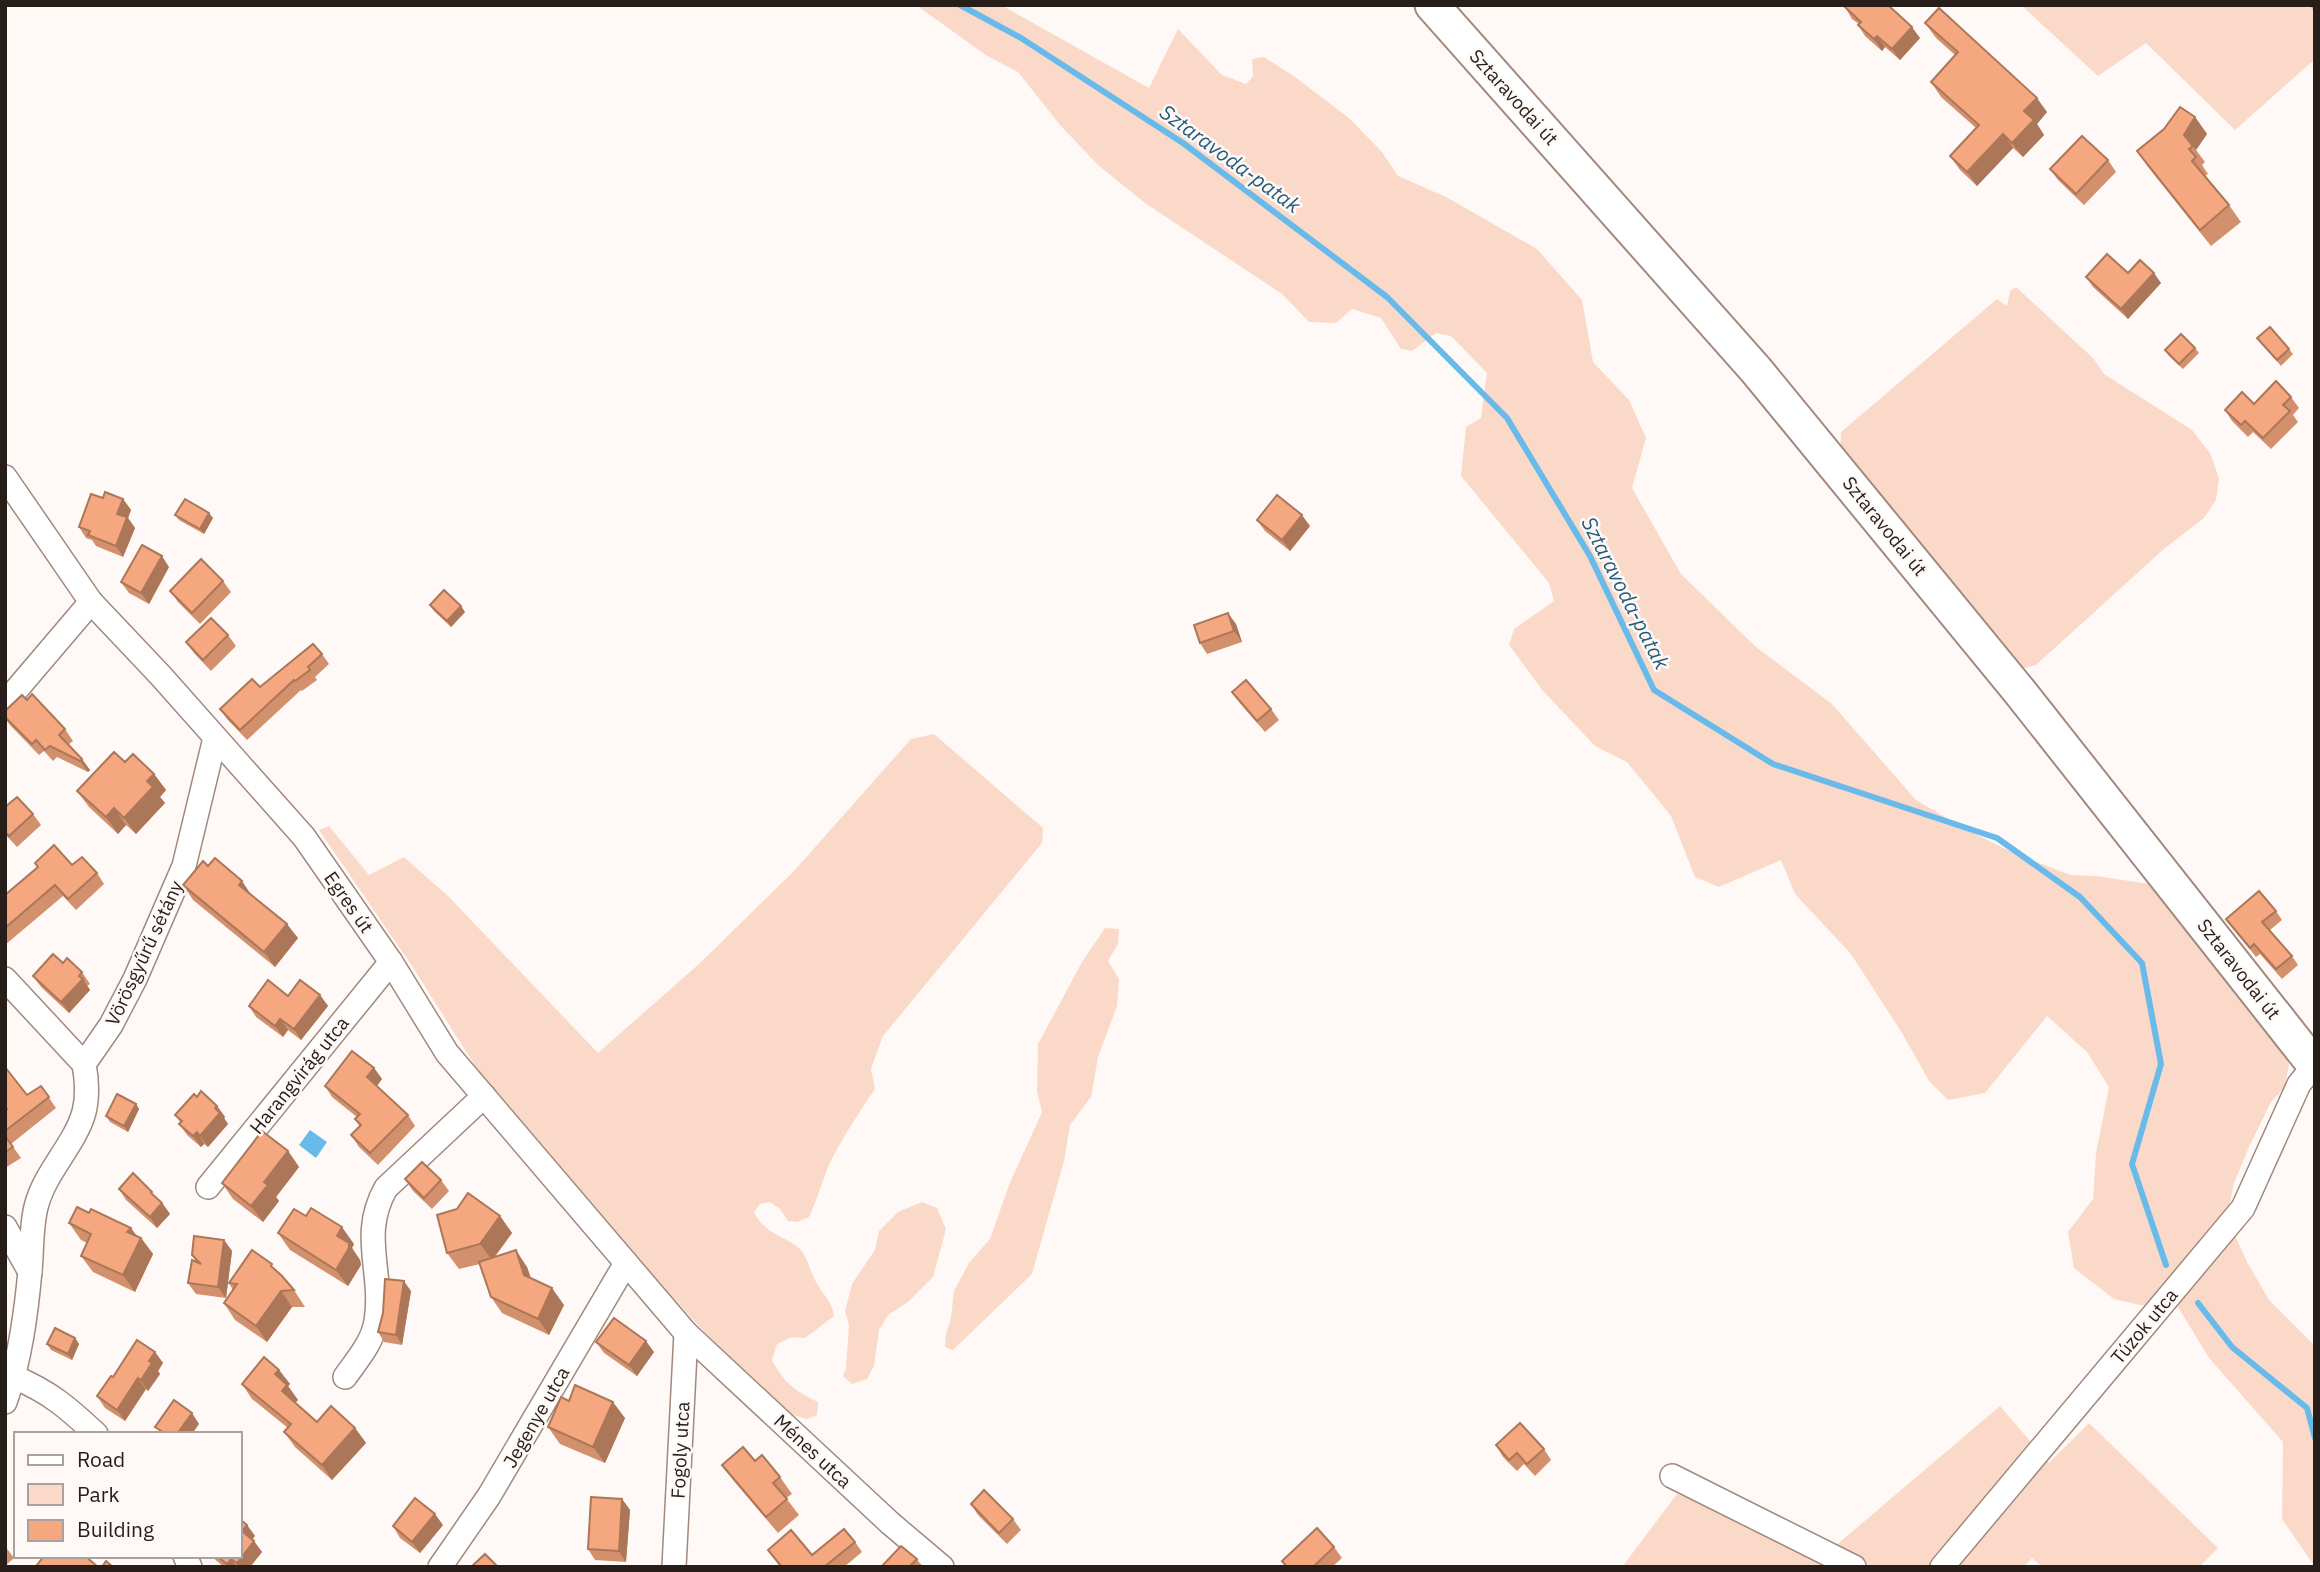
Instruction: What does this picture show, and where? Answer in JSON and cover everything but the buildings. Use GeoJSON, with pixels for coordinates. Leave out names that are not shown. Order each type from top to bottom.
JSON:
{"type":"FeatureCollection","features":[{"type":"Feature","properties":{"kind":"street","name":"Sztaravodai út"},"geometry":{"type":"LineString","coordinates":[[1432,5],[1665,264],[1765,380],[2020,692],[2315,1066]]}},
{"type":"Feature","properties":{"kind":"street","name":"Egres út"},"geometry":{"type":"LineString","coordinates":[[5,477],[91,602],[161,676],[304,837],[391,962],[447,1053],[686,1333]]}},
{"type":"Feature","properties":{"kind":"street"},"geometry":{"type":"LineString","coordinates":[[5,703],[91,602]]}},
{"type":"Feature","properties":{"kind":"street","name":"Vörösgyűrű sétány"},"geometry":{"type":"LineString","coordinates":[[84,1064],[111,1025],[135,979],[184,866],[215,738]]}},
{"type":"Feature","properties":{"kind":"street","name":"Harangvirág utca"},"geometry":{"type":"LineString","coordinates":[[208,1187],[391,962]]}},
{"type":"Feature","properties":{"kind":"street"},"geometry":{"type":"LineString","coordinates":[[5,979],[84,1064],[87,1084],[84,1111],[78,1127],[48,1174],[36,1207],[30,1272],[14,1377],[5,1402]]}},
{"type":"Feature","properties":{"kind":"street","name":"Túzok utca"},"geometry":{"type":"LineString","coordinates":[[1942,1567],[2243,1208],[2299,1084],[2315,1066]]}},
{"type":"Feature","properties":{"kind":"street"},"geometry":{"type":"LineString","coordinates":[[345,1377],[369,1342],[376,1322],[372,1232],[379,1200],[386,1188],[484,1096]]}},
{"type":"Feature","properties":{"kind":"street"},"geometry":{"type":"LineString","coordinates":[[5,1227],[30,1272]]}},
{"type":"Feature","properties":{"kind":"street","name":"Jegenye utca"},"geometry":{"type":"LineString","coordinates":[[440,1567],[489,1496],[626,1263]]}},
{"type":"Feature","properties":{"kind":"street","name":"Fogoly utca"},"geometry":{"type":"LineString","coordinates":[[674,1567],[686,1333]]}},
{"type":"Feature","properties":{"kind":"street","name":"Ménes utca"},"geometry":{"type":"LineString","coordinates":[[686,1333],[890,1523],[942,1567]]}},
{"type":"Feature","properties":{"kind":"street"},"geometry":{"type":"LineString","coordinates":[[14,1377],[41,1389],[62,1403],[94,1432]]}},
{"type":"Feature","properties":{"kind":"street"},"geometry":{"type":"LineString","coordinates":[[1672,1476],[1854,1567]]}},
{"type":"Feature","properties":{"kind":"green space"},"geometry":{"type":"Polygon","coordinates":[[[916,5],[1001,5],[1149,88],[1178,29],[1222,75],[1246,84],[1253,76],[1252,59],[1264,57],[1349,118],[1382,152],[1398,176],[1446,197],[1537,249],[1582,300],[1593,362],[1629,400],[1646,438],[1632,488],[1681,574],[1756,647],[1832,704],[1916,800],[2018,855],[2071,875],[2149,884],[2290,1058],[2285,1087],[2271,1102],[2234,1183],[2227,1218],[2247,1262],[2269,1300],[2315,1346],[2315,1567],[2282,1519],[2283,1442],[2209,1358],[2178,1307],[2140,1305],[2114,1299],[2074,1268],[2068,1232],[2093,1199],[2096,1153],[2109,1087],[2087,1052],[2047,1016],[1985,1093],[1948,1100],[1929,1081],[1902,1033],[1851,954],[1795,894],[1781,860],[1719,887],[1695,877],[1671,816],[1627,762],[1595,746],[1543,691],[1509,645],[1514,629],[1554,601],[1549,583],[1461,476],[1466,427],[1481,418],[1487,373],[1451,336],[1436,333],[1412,351],[1401,349],[1381,318],[1352,309],[1336,323],[1309,322],[1282,294],[1145,203],[1098,165],[1060,125],[1018,72],[987,56],[916,5]]]}},
{"type":"Feature","properties":{"kind":"green space"},"geometry":{"type":"Polygon","coordinates":[[[2021,5],[2315,5],[2315,59],[2235,130],[2146,43],[2098,76],[2021,5]]]}},
{"type":"Feature","properties":{"kind":"green space"},"geometry":{"type":"Polygon","coordinates":[[[2016,287],[2094,359],[2104,374],[2192,430],[2210,453],[2219,478],[2216,500],[2204,518],[2165,548],[2036,665],[2021,669],[1840,450],[1841,432],[1997,299],[2007,306],[2010,291],[2016,287]]]}},
{"type":"Feature","properties":{"kind":"green space"},"geometry":{"type":"Polygon","coordinates":[[[934,734],[1043,828],[1042,843],[883,1036],[871,1069],[875,1089],[834,1155],[809,1217],[797,1222],[788,1221],[780,1209],[770,1202],[760,1204],[754,1212],[767,1228],[802,1252],[816,1283],[833,1310],[834,1316],[805,1338],[792,1337],[777,1344],[772,1360],[791,1386],[818,1402],[817,1415],[807,1419],[793,1415],[753,1381],[711,1339],[617,1237],[491,1091],[412,966],[319,830],[329,826],[369,875],[404,857],[448,896],[598,1053],[700,963],[794,871],[911,739],[934,734]]]}},
{"type":"Feature","properties":{"kind":"green space"},"geometry":{"type":"Polygon","coordinates":[[[1105,928],[1119,929],[1118,944],[1108,961],[1119,979],[1117,1006],[1098,1057],[1091,1097],[1070,1125],[1064,1161],[1032,1274],[953,1350],[945,1347],[954,1291],[969,1263],[990,1239],[1009,1185],[1042,1112],[1037,1091],[1038,1044],[1082,962],[1105,928]]]}},
{"type":"Feature","properties":{"kind":"green space"},"geometry":{"type":"Polygon","coordinates":[[[922,1202],[937,1208],[946,1229],[933,1277],[908,1302],[888,1315],[879,1330],[874,1366],[867,1379],[852,1384],[843,1376],[849,1325],[845,1311],[852,1284],[875,1250],[879,1231],[898,1212],[922,1202]]]}},
{"type":"Feature","properties":{"kind":"green space"},"geometry":{"type":"Polygon","coordinates":[[[2000,1406],[2049,1463],[2089,1423],[2218,1548],[2199,1567],[2042,1567],[2032,1558],[2024,1567],[1622,1567],[1677,1494],[1834,1547],[2000,1406]]]}},
{"type":"Feature","properties":{"kind":"water"},"geometry":{"type":"Polygon","coordinates":[[[310,1130],[327,1142],[316,1158],[299,1145],[310,1130]]]}},
{"type":"Feature","properties":{"kind":"waterway","name":"Sztaravoda-patak"},"geometry":{"type":"LineString","coordinates":[[960,5],[1021,38],[1183,143],[1387,297],[1507,418],[1590,556],[1654,690],[1773,764],[1997,838],[2080,897],[2142,963],[2161,1064],[2132,1164],[2166,1265]]}},
{"type":"Feature","properties":{"kind":"waterway","name":"Sztaravoda-patak"},"geometry":{"type":"LineString","coordinates":[[2198,1303],[2232,1347],[2307,1408],[2315,1438]]}}]}
